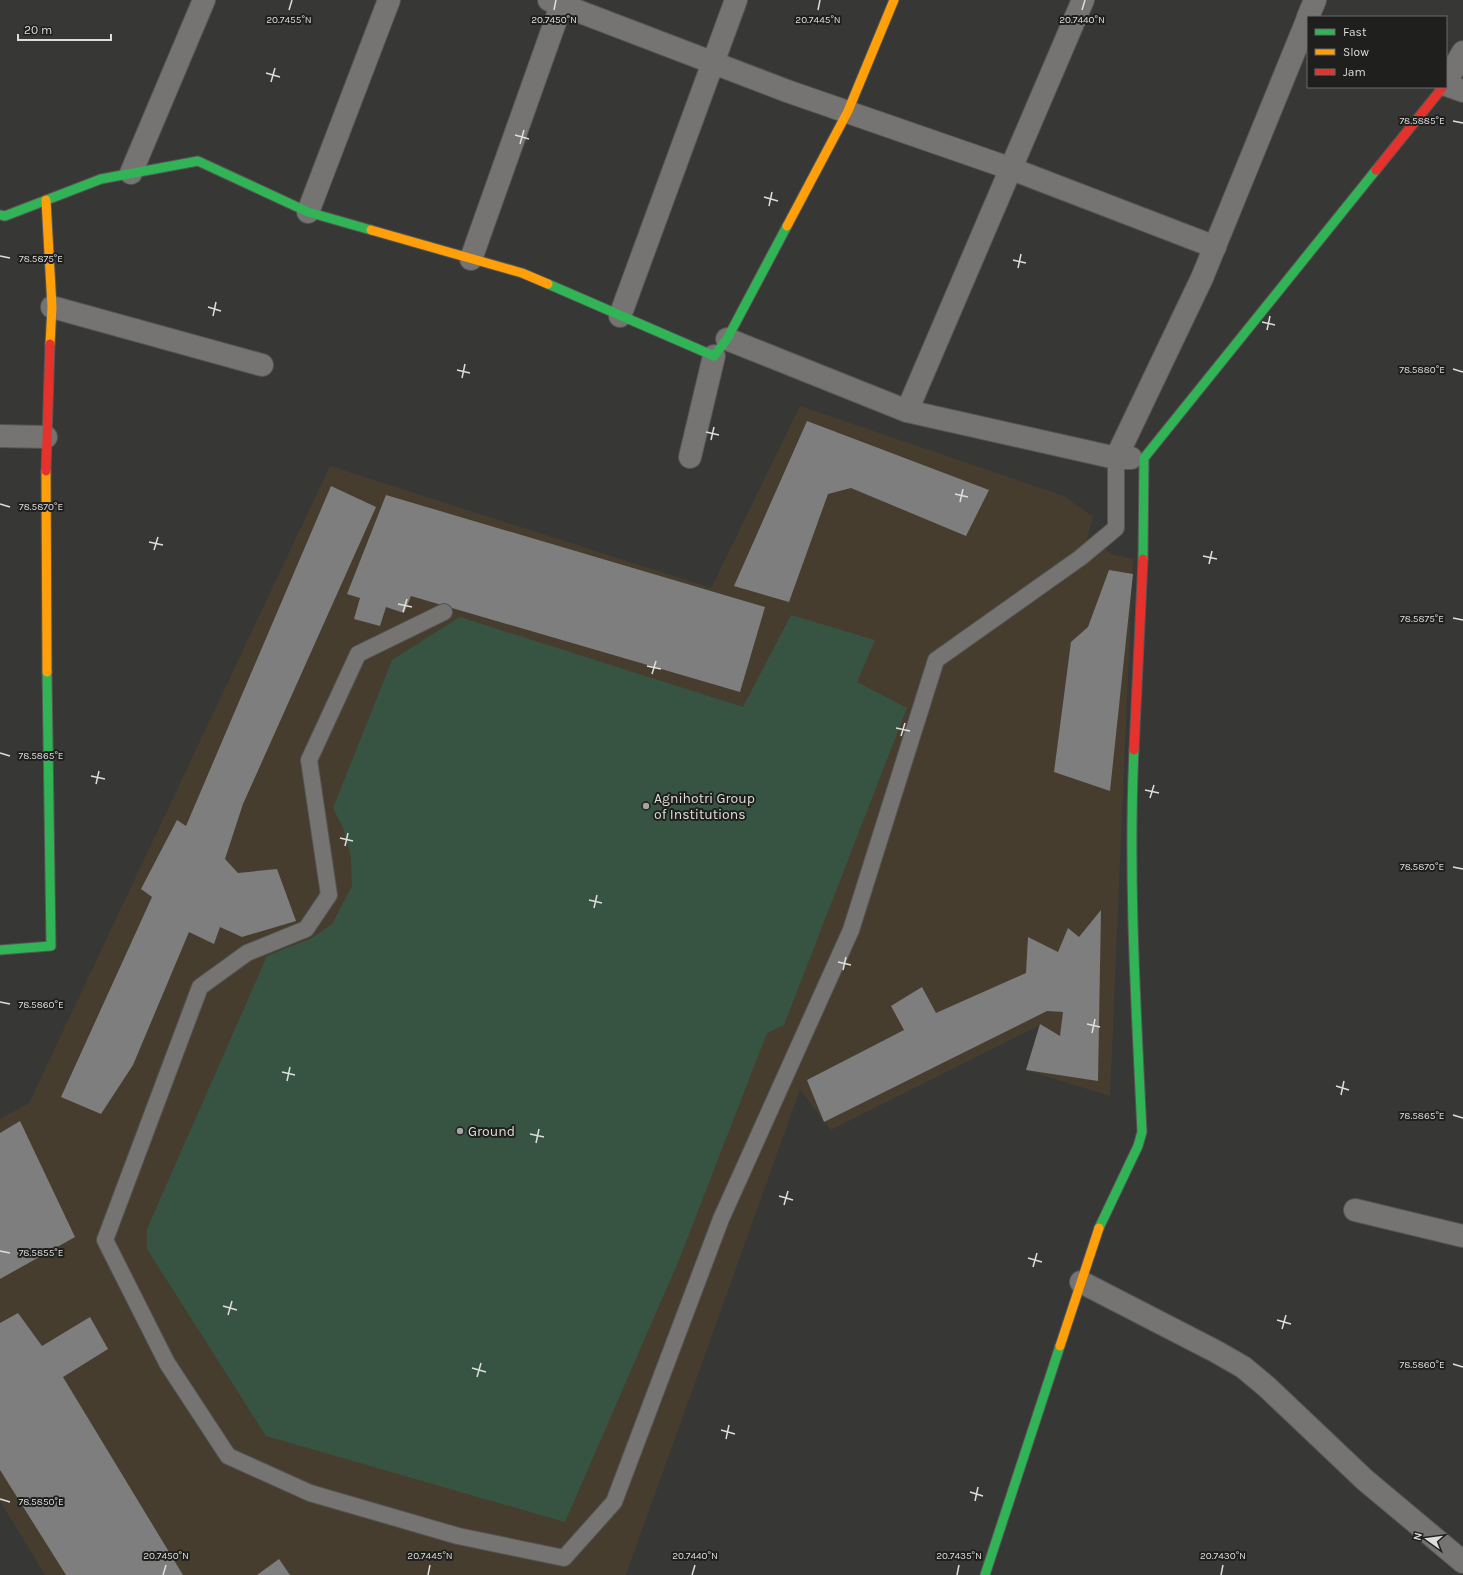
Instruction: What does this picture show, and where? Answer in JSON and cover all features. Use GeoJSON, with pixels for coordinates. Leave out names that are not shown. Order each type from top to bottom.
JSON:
{"type":"FeatureCollection","features":[{"type":"Feature","properties":{"kind":"street"},"geometry":{"type":"LineString","coordinates":[[131,173],[204,0]]}},
{"type":"Feature","properties":{"kind":"street"},"geometry":{"type":"LineString","coordinates":[[308,212],[389,0]]}},
{"type":"Feature","properties":{"kind":"street"},"geometry":{"type":"LineString","coordinates":[[620,316],[736,0]]}},
{"type":"Feature","properties":{"kind":"street"},"geometry":{"type":"LineString","coordinates":[[690,457],[721,347],[848,111],[894,0]]}},
{"type":"Feature","properties":{"kind":"street"},"geometry":{"type":"LineString","coordinates":[[907,411],[1012,169],[1083,0]]}},
{"type":"Feature","properties":{"kind":"street"},"geometry":{"type":"LineString","coordinates":[[1309,16],[1315,0]]}},
{"type":"Feature","properties":{"kind":"street"},"geometry":{"type":"LineString","coordinates":[[471,259],[558,2],[787,91],[1012,169],[1215,247]]}},
{"type":"Feature","properties":{"kind":"street"},"geometry":{"type":"LineString","coordinates":[[1116,458],[1202,278],[1307,20]]}},
{"type":"Feature","properties":{"kind":"street"},"geometry":{"type":"LineString","coordinates":[[1447,80],[1463,52]]}},
{"type":"Feature","properties":{"kind":"street"},"geometry":{"type":"LineString","coordinates":[[1447,85],[1463,91]]}},
{"type":"Feature","properties":{"kind":"street"},"geometry":{"type":"LineString","coordinates":[[985,1575],[1104,1213],[1138,1146],[1142,1132],[1133,948],[1132,800],[1143,577],[1144,458],[1441,88]]}},
{"type":"Feature","properties":{"kind":"street"},"geometry":{"type":"LineString","coordinates":[[0,215],[5,216],[101,179],[198,161],[308,212],[522,273],[620,316],[721,347],[907,411],[1116,458],[1144,458]]}},
{"type":"Feature","properties":{"kind":"street"},"geometry":{"type":"LineString","coordinates":[[0,950],[51,946],[45,574],[46,437],[52,307],[46,200]]}},
{"type":"Feature","properties":{"kind":"street"},"geometry":{"type":"LineString","coordinates":[[52,307],[262,365]]}},
{"type":"Feature","properties":{"kind":"street"},"geometry":{"type":"LineString","coordinates":[[0,436],[46,437]]}},
{"type":"Feature","properties":{"kind":"street"},"geometry":{"type":"LineString","coordinates":[[1355,1210],[1463,1236]]}},
{"type":"Feature","properties":{"kind":"street"},"geometry":{"type":"LineString","coordinates":[[1081,1282],[1215,1350],[1243,1368],[1267,1387],[1365,1480],[1463,1562]]}},
{"type":"Feature","properties":{"kind":"lane"},"geometry":{"type":"LineString","coordinates":[[444,612],[358,654],[309,760],[329,895],[306,930],[247,953],[200,987],[105,1240],[167,1363],[228,1456],[310,1493],[458,1536],[564,1558],[614,1502],[721,1219],[851,930],[936,660],[1080,558],[1116,528],[1116,458]]}},
{"type":"Feature","properties":{"kind":"shaded area","name":"Agnihotri Group of Institutions"},"geometry":{"type":"Polygon","coordinates":[[[800,406],[1064,496],[1093,517],[1087,539],[1098,543],[1111,554],[1133,559],[1110,1096],[1026,1070],[1040,1025],[831,1130],[800,1090],[626,1575],[45,1575],[0,1501],[0,1119],[29,1103],[330,466],[711,588],[800,406]]]}},
{"type":"Feature","properties":{"kind":"green space","name":"Ground"},"geometry":{"type":"Polygon","coordinates":[[[791,615],[875,640],[857,682],[907,708],[784,1025],[767,1033],[679,1260],[565,1522],[266,1436],[147,1249],[147,1229],[267,956],[312,938],[332,924],[352,886],[351,857],[343,828],[333,808],[392,660],[460,617],[743,707],[791,615]]]}},
{"type":"Feature","properties":{"kind":"building"},"geometry":{"type":"Polygon","coordinates":[[[807,421],[989,490],[966,536],[851,488],[828,494],[789,602],[734,586],[807,421]]]}},
{"type":"Feature","properties":{"kind":"building"},"geometry":{"type":"Polygon","coordinates":[[[331,486],[376,507],[243,804],[225,859],[238,873],[277,869],[296,921],[242,937],[220,927],[214,944],[189,932],[133,1065],[101,1114],[61,1097],[152,897],[141,889],[177,820],[186,826],[331,486]]]}},
{"type":"Feature","properties":{"kind":"building"},"geometry":{"type":"Polygon","coordinates":[[[386,495],[765,607],[740,692],[411,596],[404,613],[386,607],[380,626],[354,619],[360,598],[347,594],[386,495]]]}},
{"type":"Feature","properties":{"kind":"building"},"geometry":{"type":"Polygon","coordinates":[[[1109,570],[1133,574],[1110,791],[1054,772],[1071,642],[1088,627],[1109,570]]]}},
{"type":"Feature","properties":{"kind":"building"},"geometry":{"type":"Polygon","coordinates":[[[1101,910],[1098,1081],[1026,1070],[1040,1024],[1060,1036],[1063,1012],[1047,1011],[824,1122],[807,1080],[904,1030],[891,1006],[922,987],[936,1013],[1026,973],[1028,937],[1058,952],[1068,928],[1079,937],[1101,910]]]}},
{"type":"Feature","properties":{"kind":"building"},"geometry":{"type":"Polygon","coordinates":[[[20,1121],[75,1237],[0,1279],[0,1133],[20,1121]]]}},
{"type":"Feature","properties":{"kind":"building"},"geometry":{"type":"Polygon","coordinates":[[[18,1313],[42,1346],[90,1317],[108,1349],[63,1377],[183,1575],[66,1575],[0,1470],[0,1323],[18,1313]]]}},
{"type":"Feature","properties":{"kind":"building"},"geometry":{"type":"Polygon","coordinates":[[[279,1559],[290,1575],[257,1575],[279,1559]]]}},
{"type":"Feature","properties":{"kind":"traffic: fast"},"geometry":{"type":"LineString","coordinates":[[0,215],[5,216],[101,179],[198,161],[308,212],[371,230]]}},
{"type":"Feature","properties":{"kind":"traffic: fast"},"geometry":{"type":"LineString","coordinates":[[1143,559],[1144,458],[1376,170]]}},
{"type":"Feature","properties":{"kind":"traffic: fast"},"geometry":{"type":"LineString","coordinates":[[548,284],[714,356],[727,339],[787,226]]}},
{"type":"Feature","properties":{"kind":"traffic: fast"},"geometry":{"type":"LineString","coordinates":[[0,950],[51,946],[47,672]]}},
{"type":"Feature","properties":{"kind":"traffic: fast"},"geometry":{"type":"LineString","coordinates":[[1099,1228],[1138,1146],[1142,1132],[1132,893],[1132,798],[1134,750]]}},
{"type":"Feature","properties":{"kind":"traffic: fast"},"geometry":{"type":"LineString","coordinates":[[985,1575],[1060,1346]]}},
{"type":"Feature","properties":{"kind":"traffic: slow"},"geometry":{"type":"LineString","coordinates":[[787,226],[848,111],[894,0]]}},
{"type":"Feature","properties":{"kind":"traffic: slow"},"geometry":{"type":"LineString","coordinates":[[46,200],[52,307],[50,344]]}},
{"type":"Feature","properties":{"kind":"traffic: slow"},"geometry":{"type":"LineString","coordinates":[[371,230],[522,273],[548,284]]}},
{"type":"Feature","properties":{"kind":"traffic: slow"},"geometry":{"type":"LineString","coordinates":[[46,471],[47,672]]}},
{"type":"Feature","properties":{"kind":"traffic: slow"},"geometry":{"type":"LineString","coordinates":[[1060,1346],[1099,1228]]}},
{"type":"Feature","properties":{"kind":"traffic: jam"},"geometry":{"type":"LineString","coordinates":[[1376,170],[1442,88]]}},
{"type":"Feature","properties":{"kind":"traffic: jam"},"geometry":{"type":"LineString","coordinates":[[46,471],[50,344]]}},
{"type":"Feature","properties":{"kind":"traffic: jam"},"geometry":{"type":"LineString","coordinates":[[1134,750],[1143,559]]}},
{"type":"Feature","properties":{"kind":"place","name":"Agnihotri Group of Institutions"},"geometry":{"type":"Point","coordinates":[646,806]}},
{"type":"Feature","properties":{"kind":"place","name":"Ground"},"geometry":{"type":"Point","coordinates":[460,1131]}}]}
